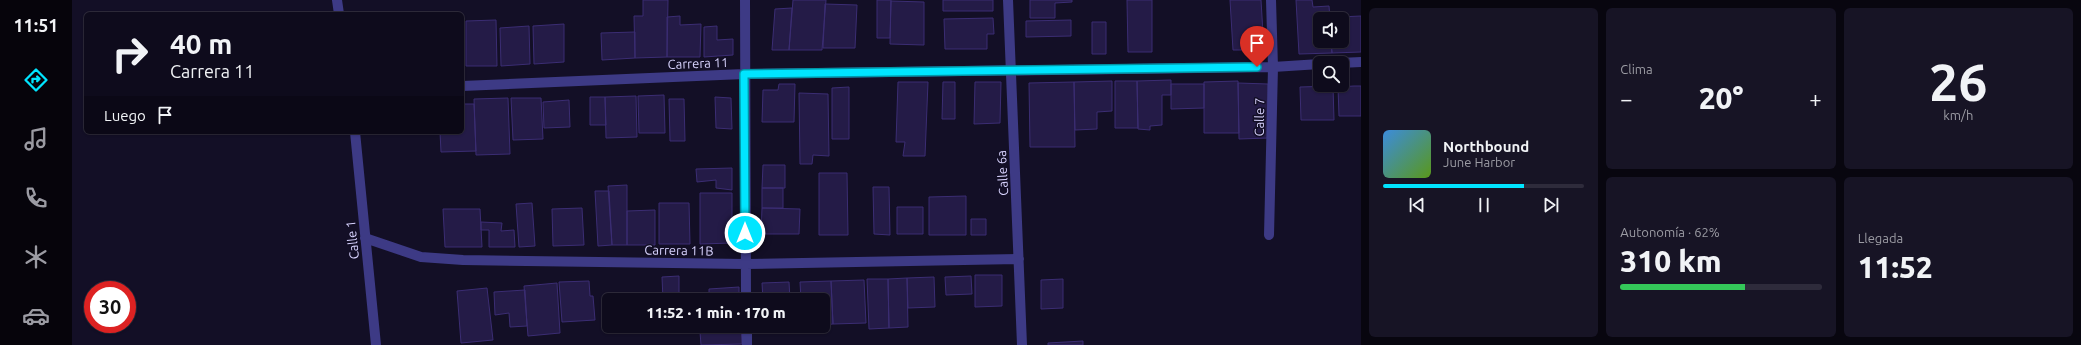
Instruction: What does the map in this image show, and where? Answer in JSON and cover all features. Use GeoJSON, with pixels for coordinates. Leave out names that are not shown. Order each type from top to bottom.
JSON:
{"type":"FeatureCollection","features":[{"type":"Feature","properties":{"kind":"street"},"geometry":{"type":"LineString","coordinates":[[337,0],[339,12]]}},
{"type":"Feature","properties":{"kind":"street"},"geometry":{"type":"LineString","coordinates":[[744,0],[746,293]]}},
{"type":"Feature","properties":{"kind":"street","name":"Calle 6a"},"geometry":{"type":"LineString","coordinates":[[1008,0],[1022,345]]}},
{"type":"Feature","properties":{"kind":"street","name":"Calle 7"},"geometry":{"type":"LineString","coordinates":[[1269,235],[1273,67],[1271,0]]}},
{"type":"Feature","properties":{"kind":"street"},"geometry":{"type":"LineString","coordinates":[[1349,63],[1361,62]]}},
{"type":"Feature","properties":{"kind":"street","name":"Carrera 11"},"geometry":{"type":"LineString","coordinates":[[464,86],[744,74],[1273,67],[1313,64]]}},
{"type":"Feature","properties":{"kind":"street","name":"Calle 1"},"geometry":{"type":"LineString","coordinates":[[355,134],[376,345]]}},
{"type":"Feature","properties":{"kind":"street","name":"Carrera 11B"},"geometry":{"type":"LineString","coordinates":[[365,238],[421,257],[463,260],[745,264],[1019,260]]}},
{"type":"Feature","properties":{"kind":"street"},"geometry":{"type":"LineString","coordinates":[[747,333],[748,345]]}},
{"type":"Feature","properties":{"kind":"building"},"geometry":{"type":"Polygon","coordinates":[[[643,0],[668,0],[667,57],[635,58],[634,16],[643,16],[643,0]]]}},
{"type":"Feature","properties":{"kind":"building"},"geometry":{"type":"Polygon","coordinates":[[[793,0],[826,0],[822,50],[789,50],[793,0]]]}},
{"type":"Feature","properties":{"kind":"building"},"geometry":{"type":"Polygon","coordinates":[[[877,0],[891,0],[890,38],[877,38],[877,0]]]}},
{"type":"Feature","properties":{"kind":"building"},"geometry":{"type":"Polygon","coordinates":[[[943,0],[993,0],[993,11],[943,11],[943,0]]]}},
{"type":"Feature","properties":{"kind":"building"},"geometry":{"type":"Polygon","coordinates":[[[1030,0],[1072,0],[1072,2],[1055,3],[1055,18],[1030,18],[1030,0]]]}},
{"type":"Feature","properties":{"kind":"building"},"geometry":{"type":"Polygon","coordinates":[[[1127,0],[1152,0],[1152,52],[1128,52],[1127,0]]]}},
{"type":"Feature","properties":{"kind":"building"},"geometry":{"type":"Polygon","coordinates":[[[1230,0],[1261,0],[1264,50],[1233,50],[1230,0]]]}},
{"type":"Feature","properties":{"kind":"building"},"geometry":{"type":"Polygon","coordinates":[[[1296,0],[1312,0],[1313,7],[1329,6],[1329,12],[1313,12],[1313,48],[1332,48],[1332,53],[1299,54],[1296,0]]]}},
{"type":"Feature","properties":{"kind":"building"},"geometry":{"type":"Polygon","coordinates":[[[891,1],[924,2],[924,45],[890,44],[891,1]]]}},
{"type":"Feature","properties":{"kind":"building"},"geometry":{"type":"Polygon","coordinates":[[[825,4],[857,5],[855,48],[823,48],[825,4]]]}},
{"type":"Feature","properties":{"kind":"building"},"geometry":{"type":"Polygon","coordinates":[[[792,8],[789,50],[772,50],[775,9],[792,8]]]}},
{"type":"Feature","properties":{"kind":"building"},"geometry":{"type":"Polygon","coordinates":[[[680,16],[680,25],[701,24],[700,57],[667,57],[667,17],[680,16]]]}},
{"type":"Feature","properties":{"kind":"building"},"geometry":{"type":"Polygon","coordinates":[[[1361,16],[1361,52],[1332,53],[1332,48],[1349,48],[1349,17],[1361,16]]]}},
{"type":"Feature","properties":{"kind":"building"},"geometry":{"type":"Polygon","coordinates":[[[993,18],[994,34],[987,34],[987,49],[945,49],[944,19],[993,18]]]}},
{"type":"Feature","properties":{"kind":"building"},"geometry":{"type":"Polygon","coordinates":[[[496,20],[497,66],[466,66],[466,21],[496,20]]]}},
{"type":"Feature","properties":{"kind":"building"},"geometry":{"type":"Polygon","coordinates":[[[1071,20],[1071,36],[1026,37],[1026,21],[1071,20]]]}},
{"type":"Feature","properties":{"kind":"building"},"geometry":{"type":"Polygon","coordinates":[[[1092,22],[1106,22],[1106,54],[1092,54],[1092,22]]]}},
{"type":"Feature","properties":{"kind":"building"},"geometry":{"type":"Polygon","coordinates":[[[564,24],[564,62],[534,64],[533,26],[564,24]]]}},
{"type":"Feature","properties":{"kind":"building"},"geometry":{"type":"Polygon","coordinates":[[[529,26],[530,64],[501,66],[500,28],[529,26]]]}},
{"type":"Feature","properties":{"kind":"building"},"geometry":{"type":"Polygon","coordinates":[[[717,26],[717,40],[733,39],[733,55],[704,57],[704,27],[717,26]]]}},
{"type":"Feature","properties":{"kind":"building"},"geometry":{"type":"Polygon","coordinates":[[[635,32],[635,58],[602,60],[601,33],[635,32]]]}},
{"type":"Feature","properties":{"kind":"building"},"geometry":{"type":"Polygon","coordinates":[[[1171,80],[1171,95],[1162,95],[1162,125],[1150,126],[1150,130],[1138,129],[1137,81],[1171,80]]]}},
{"type":"Feature","properties":{"kind":"building"},"geometry":{"type":"Polygon","coordinates":[[[1112,81],[1112,111],[1097,112],[1097,129],[1075,130],[1074,82],[1112,81]]]}},
{"type":"Feature","properties":{"kind":"building"},"geometry":{"type":"Polygon","coordinates":[[[1115,81],[1137,81],[1138,128],[1115,128],[1115,81]]]}},
{"type":"Feature","properties":{"kind":"building"},"geometry":{"type":"Polygon","coordinates":[[[1238,81],[1239,133],[1204,133],[1204,82],[1238,81]]]}},
{"type":"Feature","properties":{"kind":"building"},"geometry":{"type":"Polygon","coordinates":[[[898,82],[928,82],[925,156],[903,156],[905,142],[896,142],[898,82]]]}},
{"type":"Feature","properties":{"kind":"building"},"geometry":{"type":"Polygon","coordinates":[[[943,82],[955,82],[955,119],[942,119],[943,82]]]}},
{"type":"Feature","properties":{"kind":"building"},"geometry":{"type":"Polygon","coordinates":[[[975,82],[1001,82],[1000,123],[974,124],[975,82]]]}},
{"type":"Feature","properties":{"kind":"building"},"geometry":{"type":"Polygon","coordinates":[[[1074,82],[1075,147],[1030,147],[1029,83],[1074,82]]]}},
{"type":"Feature","properties":{"kind":"building"},"geometry":{"type":"Polygon","coordinates":[[[1238,83],[1268,84],[1269,138],[1239,139],[1238,83]]]}},
{"type":"Feature","properties":{"kind":"building"},"geometry":{"type":"Polygon","coordinates":[[[779,84],[795,84],[794,122],[762,122],[763,90],[778,90],[779,84]]]}},
{"type":"Feature","properties":{"kind":"building"},"geometry":{"type":"Polygon","coordinates":[[[1171,84],[1204,84],[1204,108],[1171,109],[1171,84]]]}},
{"type":"Feature","properties":{"kind":"building"},"geometry":{"type":"Polygon","coordinates":[[[1349,86],[1361,86],[1361,116],[1339,116],[1338,92],[1349,92],[1349,86]]]}},
{"type":"Feature","properties":{"kind":"building"},"geometry":{"type":"Polygon","coordinates":[[[849,87],[849,139],[832,139],[832,88],[849,87]]]}},
{"type":"Feature","properties":{"kind":"building"},"geometry":{"type":"Polygon","coordinates":[[[1300,87],[1313,87],[1313,92],[1333,92],[1334,120],[1301,120],[1300,87]]]}},
{"type":"Feature","properties":{"kind":"building"},"geometry":{"type":"Polygon","coordinates":[[[799,93],[828,94],[829,156],[813,155],[812,164],[800,164],[799,93]]]}},
{"type":"Feature","properties":{"kind":"building"},"geometry":{"type":"Polygon","coordinates":[[[664,95],[665,133],[639,133],[638,96],[664,95]]]}},
{"type":"Feature","properties":{"kind":"building"},"geometry":{"type":"Polygon","coordinates":[[[636,96],[637,137],[606,138],[605,97],[636,96]]]}},
{"type":"Feature","properties":{"kind":"building"},"geometry":{"type":"Polygon","coordinates":[[[590,97],[605,97],[606,125],[590,125],[590,97]]]}},
{"type":"Feature","properties":{"kind":"building"},"geometry":{"type":"Polygon","coordinates":[[[715,97],[731,98],[732,129],[716,128],[715,97]]]}},
{"type":"Feature","properties":{"kind":"building"},"geometry":{"type":"Polygon","coordinates":[[[508,98],[510,154],[476,155],[474,99],[508,98]]]}},
{"type":"Feature","properties":{"kind":"building"},"geometry":{"type":"Polygon","coordinates":[[[511,98],[541,98],[543,139],[513,140],[511,98]]]}},
{"type":"Feature","properties":{"kind":"building"},"geometry":{"type":"Polygon","coordinates":[[[669,99],[684,99],[685,141],[670,141],[669,99]]]}},
{"type":"Feature","properties":{"kind":"building"},"geometry":{"type":"Polygon","coordinates":[[[569,100],[570,127],[544,128],[543,102],[569,100]]]}},
{"type":"Feature","properties":{"kind":"building"},"geometry":{"type":"Polygon","coordinates":[[[464,104],[474,104],[476,151],[441,152],[440,134],[464,134],[464,104]]]}},
{"type":"Feature","properties":{"kind":"building"},"geometry":{"type":"Polygon","coordinates":[[[763,165],[785,165],[785,188],[762,188],[763,165]]]}},
{"type":"Feature","properties":{"kind":"building"},"geometry":{"type":"Polygon","coordinates":[[[732,168],[732,190],[716,188],[716,180],[697,182],[696,169],[732,168]]]}},
{"type":"Feature","properties":{"kind":"building"},"geometry":{"type":"Polygon","coordinates":[[[819,173],[847,173],[848,235],[819,235],[819,173]]]}},
{"type":"Feature","properties":{"kind":"building"},"geometry":{"type":"Polygon","coordinates":[[[627,185],[627,245],[612,245],[608,186],[627,185]]]}},
{"type":"Feature","properties":{"kind":"building"},"geometry":{"type":"Polygon","coordinates":[[[873,187],[889,187],[890,235],[874,234],[873,187]]]}},
{"type":"Feature","properties":{"kind":"building"},"geometry":{"type":"Polygon","coordinates":[[[762,188],[783,188],[783,208],[762,208],[762,188]]]}},
{"type":"Feature","properties":{"kind":"building"},"geometry":{"type":"Polygon","coordinates":[[[595,191],[609,191],[612,245],[598,246],[595,191]]]}},
{"type":"Feature","properties":{"kind":"building"},"geometry":{"type":"Polygon","coordinates":[[[700,193],[732,193],[732,243],[700,244],[700,193]]]}},
{"type":"Feature","properties":{"kind":"building"},"geometry":{"type":"Polygon","coordinates":[[[966,196],[966,235],[929,235],[929,197],[966,196]]]}},
{"type":"Feature","properties":{"kind":"building"},"geometry":{"type":"Polygon","coordinates":[[[532,203],[535,246],[519,247],[516,204],[532,203]]]}},
{"type":"Feature","properties":{"kind":"building"},"geometry":{"type":"Polygon","coordinates":[[[659,203],[689,203],[690,244],[659,244],[659,203]]]}},
{"type":"Feature","properties":{"kind":"building"},"geometry":{"type":"Polygon","coordinates":[[[897,207],[923,207],[923,234],[897,234],[897,207]]]}},
{"type":"Feature","properties":{"kind":"building"},"geometry":{"type":"Polygon","coordinates":[[[582,208],[584,245],[553,246],[552,209],[582,208]]]}},
{"type":"Feature","properties":{"kind":"building"},"geometry":{"type":"Polygon","coordinates":[[[762,208],[800,209],[799,234],[761,234],[762,208]]]}},
{"type":"Feature","properties":{"kind":"building"},"geometry":{"type":"Polygon","coordinates":[[[443,209],[480,209],[482,247],[445,247],[443,209]]]}},
{"type":"Feature","properties":{"kind":"building"},"geometry":{"type":"Polygon","coordinates":[[[655,210],[655,245],[627,245],[627,211],[655,210]]]}},
{"type":"Feature","properties":{"kind":"building"},"geometry":{"type":"Polygon","coordinates":[[[971,219],[986,219],[986,235],[971,235],[971,219]]]}},
{"type":"Feature","properties":{"kind":"building"},"geometry":{"type":"Polygon","coordinates":[[[481,222],[502,223],[501,231],[514,230],[515,247],[489,247],[489,230],[481,230],[481,222]]]}},
{"type":"Feature","properties":{"kind":"building"},"geometry":{"type":"Polygon","coordinates":[[[975,275],[1002,275],[1002,306],[975,307],[975,275]]]}},
{"type":"Feature","properties":{"kind":"building"},"geometry":{"type":"Polygon","coordinates":[[[679,276],[679,293],[663,293],[662,277],[679,276]]]}},
{"type":"Feature","properties":{"kind":"building"},"geometry":{"type":"Polygon","coordinates":[[[971,276],[972,294],[946,295],[945,277],[971,276]]]}},
{"type":"Feature","properties":{"kind":"building"},"geometry":{"type":"Polygon","coordinates":[[[934,277],[935,307],[908,308],[907,278],[934,277]]]}},
{"type":"Feature","properties":{"kind":"building"},"geometry":{"type":"Polygon","coordinates":[[[907,278],[908,327],[889,328],[888,279],[907,278]]]}},
{"type":"Feature","properties":{"kind":"building"},"geometry":{"type":"Polygon","coordinates":[[[867,279],[888,279],[889,328],[869,329],[867,279]]]}},
{"type":"Feature","properties":{"kind":"building"},"geometry":{"type":"Polygon","coordinates":[[[1063,279],[1063,308],[1041,309],[1041,280],[1063,279]]]}},
{"type":"Feature","properties":{"kind":"building"},"geometry":{"type":"Polygon","coordinates":[[[864,280],[866,323],[833,324],[831,281],[864,280]]]}},
{"type":"Feature","properties":{"kind":"building"},"geometry":{"type":"Polygon","coordinates":[[[589,281],[590,296],[593,296],[595,320],[562,322],[559,282],[589,281]]]}},
{"type":"Feature","properties":{"kind":"building"},"geometry":{"type":"Polygon","coordinates":[[[831,281],[833,324],[830,324],[830,293],[801,293],[800,282],[831,281]]]}},
{"type":"Feature","properties":{"kind":"building"},"geometry":{"type":"Polygon","coordinates":[[[789,282],[790,293],[763,293],[762,283],[789,282]]]}},
{"type":"Feature","properties":{"kind":"building"},"geometry":{"type":"Polygon","coordinates":[[[557,283],[560,333],[528,336],[524,286],[557,283]]]}},
{"type":"Feature","properties":{"kind":"building"},"geometry":{"type":"Polygon","coordinates":[[[739,287],[739,293],[709,293],[709,289],[739,287]]]}},
{"type":"Feature","properties":{"kind":"building"},"geometry":{"type":"Polygon","coordinates":[[[487,288],[493,340],[461,343],[457,291],[487,288]]]}},
{"type":"Feature","properties":{"kind":"building"},"geometry":{"type":"Polygon","coordinates":[[[525,290],[527,326],[510,327],[509,313],[495,315],[494,292],[525,290]]]}},
{"type":"Feature","properties":{"kind":"building"},"geometry":{"type":"Polygon","coordinates":[[[700,333],[741,333],[742,344],[701,345],[700,333]]]}},
{"type":"Feature","properties":{"kind":"building"},"geometry":{"type":"Polygon","coordinates":[[[1083,341],[1083,345],[1048,345],[1048,343],[1083,341]]]}},
{"type":"Feature","properties":{"kind":"route"},"geometry":{"type":"LineString","coordinates":[[745,233],[744,74],[1257,67]]}}]}
